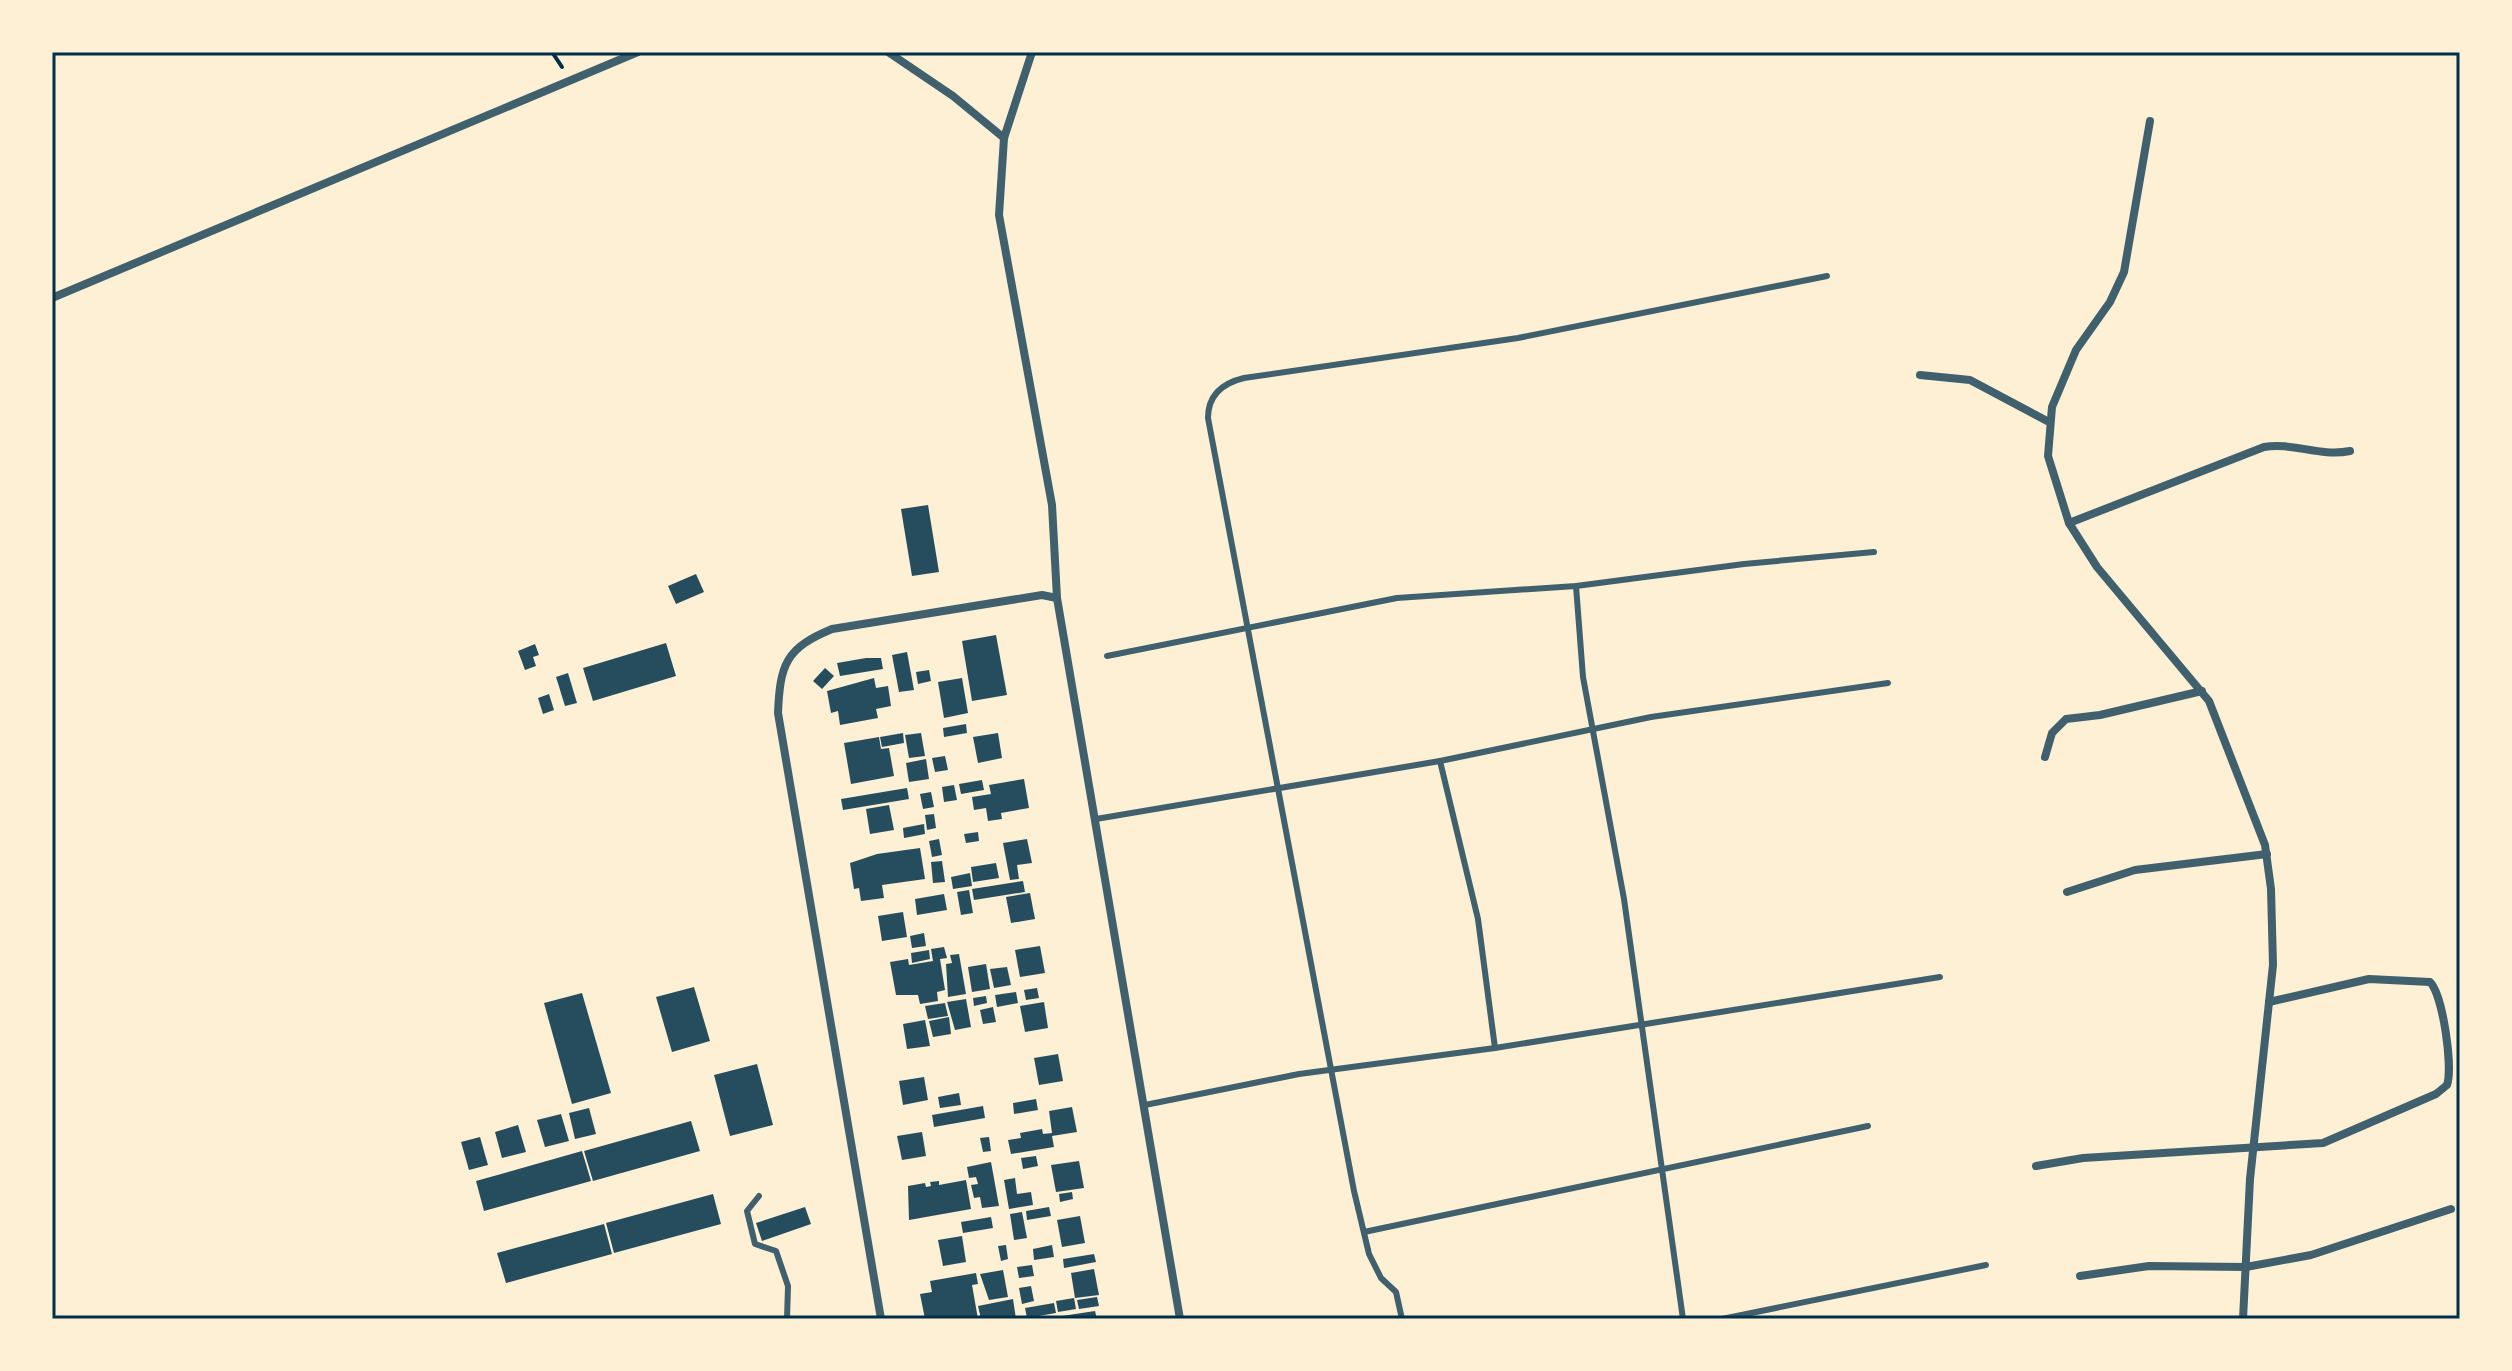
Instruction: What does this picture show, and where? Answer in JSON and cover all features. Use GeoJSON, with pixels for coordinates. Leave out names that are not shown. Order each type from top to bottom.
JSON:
{"type":"FeatureCollection","features":[{"type":"Feature","properties":{"kind":"street"},"geometry":{"type":"LineString","coordinates":[[52,298],[638,52]]}},
{"type":"Feature","properties":{"kind":"street"},"geometry":{"type":"LineString","coordinates":[[888,52],[953,96],[1004,138]]}},
{"type":"Feature","properties":{"kind":"street"},"geometry":{"type":"LineString","coordinates":[[1032,52],[1004,138],[999,215],[1052,505],[1057,598],[1180,1319]]}},
{"type":"Feature","properties":{"kind":"street"},"geometry":{"type":"LineString","coordinates":[[2150,121],[2124,272],[2110,302],[2076,350],[2049,422],[2048,456],[2069,523],[2106,580],[2202,691],[2219,720],[2267,854],[2272,935],[2269,1002],[2253,1149],[2243,1319]]}},
{"type":"Feature","properties":{"kind":"street"},"geometry":{"type":"LineString","coordinates":[[1920,375],[1970,380],[2049,422]]}},
{"type":"Feature","properties":{"kind":"street"},"geometry":{"type":"LineString","coordinates":[[2069,523],[2264,447],[2276,445],[2319,454],[2350,451]]}},
{"type":"Feature","properties":{"kind":"street"},"geometry":{"type":"LineString","coordinates":[[881,1319],[778,713],[783,668],[803,641],[832,629],[1042,595],[1057,598]]}},
{"type":"Feature","properties":{"kind":"street"},"geometry":{"type":"LineString","coordinates":[[2045,757],[2052,733],[2066,719],[2100,715],[2202,691]]}},
{"type":"Feature","properties":{"kind":"street"},"geometry":{"type":"LineString","coordinates":[[2067,892],[2135,870],[2267,854]]}},
{"type":"Feature","properties":{"kind":"street"},"geometry":{"type":"LineString","coordinates":[[2036,1166],[2083,1158],[2323,1143],[2436,1094],[2447,1085],[2450,1074],[2437,994],[2434,986],[2424,979],[2369,979],[2269,1002]]}},
{"type":"Feature","properties":{"kind":"street"},"geometry":{"type":"LineString","coordinates":[[2080,1276],[2149,1266],[2246,1267],[2311,1255],[2451,1209]]}},
{"type":"Feature","properties":{"kind":"lane"},"geometry":{"type":"LineString","coordinates":[[1402,1319],[1396,1292],[1381,1278],[1364,1232],[1208,418],[1215,393],[1232,381],[1518,338],[1827,276]]}},
{"type":"Feature","properties":{"kind":"lane"},"geometry":{"type":"LineString","coordinates":[[1107,656],[1397,598],[1576,586],[1744,564],[1874,552]]}},
{"type":"Feature","properties":{"kind":"lane"},"geometry":{"type":"LineString","coordinates":[[1576,586],[1583,677],[1624,899],[1683,1319]]}},
{"type":"Feature","properties":{"kind":"lane"},"geometry":{"type":"LineString","coordinates":[[1096,819],[1280,791],[1651,717],[1888,683]]}},
{"type":"Feature","properties":{"kind":"lane"},"geometry":{"type":"LineString","coordinates":[[1440,761],[1478,919],[1495,1048]]}},
{"type":"Feature","properties":{"kind":"lane"},"geometry":{"type":"LineString","coordinates":[[1145,1105],[1332,1069],[1495,1048],[1940,977]]}},
{"type":"Feature","properties":{"kind":"lane"},"geometry":{"type":"LineString","coordinates":[[1364,1232],[1868,1126]]}},
{"type":"Feature","properties":{"kind":"lane"},"geometry":{"type":"LineString","coordinates":[[759,1196],[747,1211],[749,1226],[755,1244],[776,1251],[788,1286],[787,1319]]}},
{"type":"Feature","properties":{"kind":"lane"},"geometry":{"type":"LineString","coordinates":[[1722,1319],[1986,1265]]}},
{"type":"Feature","properties":{"kind":"building"},"geometry":{"type":"Polygon","coordinates":[[[928,505],[939,572],[912,576],[901,509],[928,505]]]}},
{"type":"Feature","properties":{"kind":"building"},"geometry":{"type":"Polygon","coordinates":[[[696,574],[704,592],[676,604],[668,586],[696,574]]]}},
{"type":"Feature","properties":{"kind":"building"},"geometry":{"type":"Polygon","coordinates":[[[996,635],[1007,695],[972,701],[962,641],[996,635]]]}},
{"type":"Feature","properties":{"kind":"building"},"geometry":{"type":"Polygon","coordinates":[[[666,643],[676,676],[593,701],[583,668],[666,643]]]}},
{"type":"Feature","properties":{"kind":"building"},"geometry":{"type":"Polygon","coordinates":[[[535,644],[539,655],[533,657],[536,666],[525,670],[518,651],[535,644]]]}},
{"type":"Feature","properties":{"kind":"building"},"geometry":{"type":"Polygon","coordinates":[[[907,652],[914,690],[899,692],[892,655],[907,652]]]}},
{"type":"Feature","properties":{"kind":"building"},"geometry":{"type":"Polygon","coordinates":[[[881,658],[883,669],[840,676],[837,663],[881,658]]]}},
{"type":"Feature","properties":{"kind":"building"},"geometry":{"type":"Polygon","coordinates":[[[825,668],[834,676],[822,689],[813,681],[825,668]]]}},
{"type":"Feature","properties":{"kind":"building"},"geometry":{"type":"Polygon","coordinates":[[[929,670],[931,681],[918,684],[916,672],[929,670]]]}},
{"type":"Feature","properties":{"kind":"building"},"geometry":{"type":"Polygon","coordinates":[[[568,673],[577,703],[565,706],[556,677],[568,673]]]}},
{"type":"Feature","properties":{"kind":"building"},"geometry":{"type":"Polygon","coordinates":[[[874,678],[876,688],[888,686],[891,706],[876,709],[878,718],[840,725],[838,711],[831,713],[827,691],[874,678]]]}},
{"type":"Feature","properties":{"kind":"building"},"geometry":{"type":"Polygon","coordinates":[[[962,678],[968,713],[944,718],[938,682],[962,678]]]}},
{"type":"Feature","properties":{"kind":"building"},"geometry":{"type":"Polygon","coordinates":[[[549,694],[554,710],[543,714],[538,698],[549,694]]]}},
{"type":"Feature","properties":{"kind":"building"},"geometry":{"type":"Polygon","coordinates":[[[966,724],[967,733],[944,737],[943,728],[966,724]]]}},
{"type":"Feature","properties":{"kind":"building"},"geometry":{"type":"Polygon","coordinates":[[[903,733],[904,743],[882,747],[880,737],[903,733]]]}},
{"type":"Feature","properties":{"kind":"building"},"geometry":{"type":"Polygon","coordinates":[[[921,733],[925,756],[909,758],[905,735],[921,733]]]}},
{"type":"Feature","properties":{"kind":"building"},"geometry":{"type":"Polygon","coordinates":[[[998,733],[1002,758],[978,763],[973,737],[998,733]]]}},
{"type":"Feature","properties":{"kind":"building"},"geometry":{"type":"Polygon","coordinates":[[[879,737],[881,749],[889,748],[894,776],[851,784],[844,743],[879,737]]]}},
{"type":"Feature","properties":{"kind":"building"},"geometry":{"type":"Polygon","coordinates":[[[945,756],[948,770],[935,772],[932,758],[945,756]]]}},
{"type":"Feature","properties":{"kind":"building"},"geometry":{"type":"Polygon","coordinates":[[[926,759],[929,779],[909,782],[906,763],[926,759]]]}},
{"type":"Feature","properties":{"kind":"building"},"geometry":{"type":"Polygon","coordinates":[[[1024,779],[1029,808],[1001,813],[1002,819],[988,821],[986,808],[974,810],[972,797],[991,794],[989,785],[1024,779]]]}},
{"type":"Feature","properties":{"kind":"building"},"geometry":{"type":"Polygon","coordinates":[[[982,780],[984,790],[961,794],[959,784],[982,780]]]}},
{"type":"Feature","properties":{"kind":"building"},"geometry":{"type":"Polygon","coordinates":[[[954,785],[957,800],[944,802],[942,787],[954,785]]]}},
{"type":"Feature","properties":{"kind":"building"},"geometry":{"type":"Polygon","coordinates":[[[907,788],[909,799],[843,810],[841,799],[907,788]]]}},
{"type":"Feature","properties":{"kind":"building"},"geometry":{"type":"Polygon","coordinates":[[[931,792],[934,807],[923,809],[920,794],[931,792]]]}},
{"type":"Feature","properties":{"kind":"building"},"geometry":{"type":"Polygon","coordinates":[[[889,805],[894,830],[870,834],[866,809],[889,805]]]}},
{"type":"Feature","properties":{"kind":"building"},"geometry":{"type":"Polygon","coordinates":[[[934,814],[936,828],[927,830],[925,815],[934,814]]]}},
{"type":"Feature","properties":{"kind":"building"},"geometry":{"type":"Polygon","coordinates":[[[924,824],[925,834],[904,838],[903,828],[924,824]]]}},
{"type":"Feature","properties":{"kind":"building"},"geometry":{"type":"Polygon","coordinates":[[[978,832],[979,841],[966,843],[964,834],[978,832]]]}},
{"type":"Feature","properties":{"kind":"building"},"geometry":{"type":"Polygon","coordinates":[[[939,839],[942,855],[932,857],[929,841],[939,839]]]}},
{"type":"Feature","properties":{"kind":"building"},"geometry":{"type":"Polygon","coordinates":[[[1027,839],[1032,863],[1017,865],[1019,879],[1010,880],[1003,843],[1027,839]]]}},
{"type":"Feature","properties":{"kind":"building"},"geometry":{"type":"Polygon","coordinates":[[[920,848],[925,879],[882,885],[884,898],[861,901],[859,888],[854,889],[850,863],[877,854],[920,848]]]}},
{"type":"Feature","properties":{"kind":"building"},"geometry":{"type":"Polygon","coordinates":[[[942,861],[945,882],[933,883],[931,862],[942,861]]]}},
{"type":"Feature","properties":{"kind":"building"},"geometry":{"type":"Polygon","coordinates":[[[996,863],[999,878],[973,882],[971,867],[996,863]]]}},
{"type":"Feature","properties":{"kind":"building"},"geometry":{"type":"Polygon","coordinates":[[[970,873],[972,886],[953,889],[951,877],[970,873]]]}},
{"type":"Feature","properties":{"kind":"building"},"geometry":{"type":"Polygon","coordinates":[[[1023,881],[1025,892],[974,900],[972,889],[1023,881]]]}},
{"type":"Feature","properties":{"kind":"building"},"geometry":{"type":"Polygon","coordinates":[[[969,890],[973,913],[961,915],[957,892],[969,890]]]}},
{"type":"Feature","properties":{"kind":"building"},"geometry":{"type":"Polygon","coordinates":[[[1030,893],[1035,919],[1011,923],[1006,897],[1030,893]]]}},
{"type":"Feature","properties":{"kind":"building"},"geometry":{"type":"Polygon","coordinates":[[[944,894],[947,910],[917,915],[915,899],[944,894]]]}},
{"type":"Feature","properties":{"kind":"building"},"geometry":{"type":"Polygon","coordinates":[[[903,912],[907,937],[882,941],[878,916],[903,912]]]}},
{"type":"Feature","properties":{"kind":"building"},"geometry":{"type":"Polygon","coordinates":[[[924,933],[926,946],[912,948],[910,936],[924,933]]]}},
{"type":"Feature","properties":{"kind":"building"},"geometry":{"type":"Polygon","coordinates":[[[1040,946],[1045,973],[1020,977],[1015,950],[1040,946]]]}},
{"type":"Feature","properties":{"kind":"building"},"geometry":{"type":"Polygon","coordinates":[[[944,947],[947,958],[940,959],[945,990],[937,992],[938,1001],[920,1004],[918,995],[896,995],[890,962],[908,959],[909,965],[933,961],[931,949],[944,947]]]}},
{"type":"Feature","properties":{"kind":"building"},"geometry":{"type":"Polygon","coordinates":[[[929,950],[930,959],[912,963],[911,953],[929,950]]]}},
{"type":"Feature","properties":{"kind":"building"},"geometry":{"type":"Polygon","coordinates":[[[959,954],[966,994],[948,997],[946,964],[952,963],[950,955],[959,954]]]}},
{"type":"Feature","properties":{"kind":"building"},"geometry":{"type":"Polygon","coordinates":[[[986,964],[990,989],[972,992],[968,967],[986,964]]]}},
{"type":"Feature","properties":{"kind":"building"},"geometry":{"type":"Polygon","coordinates":[[[1007,967],[1011,985],[994,988],[990,969],[1007,967]]]}},
{"type":"Feature","properties":{"kind":"building"},"geometry":{"type":"Polygon","coordinates":[[[694,987],[710,1041],[672,1052],[656,997],[694,987]]]}},
{"type":"Feature","properties":{"kind":"building"},"geometry":{"type":"Polygon","coordinates":[[[1037,988],[1039,998],[1026,1000],[1024,990],[1037,988]]]}},
{"type":"Feature","properties":{"kind":"building"},"geometry":{"type":"Polygon","coordinates":[[[1016,992],[1018,1003],[997,1007],[995,995],[1016,992]]]}},
{"type":"Feature","properties":{"kind":"building"},"geometry":{"type":"Polygon","coordinates":[[[582,993],[611,1093],[572,1104],[544,1003],[582,993]]]}},
{"type":"Feature","properties":{"kind":"building"},"geometry":{"type":"Polygon","coordinates":[[[986,996],[987,1003],[974,1006],[973,998],[986,996]]]}},
{"type":"Feature","properties":{"kind":"building"},"geometry":{"type":"Polygon","coordinates":[[[966,999],[971,1027],[955,1030],[947,1002],[966,999]]]}},
{"type":"Feature","properties":{"kind":"building"},"geometry":{"type":"Polygon","coordinates":[[[1044,1002],[1048,1028],[1025,1032],[1020,1006],[1044,1002]]]}},
{"type":"Feature","properties":{"kind":"building"},"geometry":{"type":"Polygon","coordinates":[[[945,1003],[948,1016],[928,1019],[925,1006],[945,1003]]]}},
{"type":"Feature","properties":{"kind":"building"},"geometry":{"type":"Polygon","coordinates":[[[993,1007],[996,1022],[983,1024],[980,1010],[993,1007]]]}},
{"type":"Feature","properties":{"kind":"building"},"geometry":{"type":"Polygon","coordinates":[[[949,1017],[951,1034],[933,1037],[929,1021],[949,1017]]]}},
{"type":"Feature","properties":{"kind":"building"},"geometry":{"type":"Polygon","coordinates":[[[925,1020],[930,1046],[907,1049],[903,1024],[925,1020]]]}},
{"type":"Feature","properties":{"kind":"building"},"geometry":{"type":"Polygon","coordinates":[[[1058,1054],[1063,1081],[1039,1085],[1034,1058],[1058,1054]]]}},
{"type":"Feature","properties":{"kind":"building"},"geometry":{"type":"Polygon","coordinates":[[[757,1064],[773,1125],[730,1136],[714,1075],[757,1064]]]}},
{"type":"Feature","properties":{"kind":"building"},"geometry":{"type":"Polygon","coordinates":[[[924,1077],[928,1100],[903,1105],[899,1081],[924,1077]]]}},
{"type":"Feature","properties":{"kind":"building"},"geometry":{"type":"Polygon","coordinates":[[[959,1093],[961,1105],[940,1108],[938,1097],[959,1093]]]}},
{"type":"Feature","properties":{"kind":"building"},"geometry":{"type":"Polygon","coordinates":[[[1036,1099],[1038,1110],[1014,1114],[1013,1103],[1036,1099]]]}},
{"type":"Feature","properties":{"kind":"building"},"geometry":{"type":"Polygon","coordinates":[[[983,1106],[985,1118],[934,1127],[932,1115],[983,1106]]]}},
{"type":"Feature","properties":{"kind":"building"},"geometry":{"type":"Polygon","coordinates":[[[1072,1107],[1077,1132],[1052,1136],[1054,1147],[1011,1154],[1008,1140],[1021,1138],[1020,1133],[1042,1129],[1043,1134],[1052,1133],[1049,1111],[1072,1107]]]}},
{"type":"Feature","properties":{"kind":"building"},"geometry":{"type":"Polygon","coordinates":[[[589,1108],[596,1134],[575,1139],[569,1113],[589,1108]]]}},
{"type":"Feature","properties":{"kind":"building"},"geometry":{"type":"Polygon","coordinates":[[[561,1114],[569,1141],[545,1147],[537,1120],[561,1114]]]}},
{"type":"Feature","properties":{"kind":"building"},"geometry":{"type":"Polygon","coordinates":[[[691,1121],[700,1151],[593,1181],[584,1151],[691,1121]]]}},
{"type":"Feature","properties":{"kind":"building"},"geometry":{"type":"Polygon","coordinates":[[[518,1125],[526,1152],[502,1158],[495,1132],[518,1125]]]}},
{"type":"Feature","properties":{"kind":"building"},"geometry":{"type":"Polygon","coordinates":[[[922,1132],[926,1156],[902,1160],[897,1136],[922,1132]]]}},
{"type":"Feature","properties":{"kind":"building"},"geometry":{"type":"Polygon","coordinates":[[[480,1137],[488,1165],[469,1170],[461,1142],[480,1137]]]}},
{"type":"Feature","properties":{"kind":"building"},"geometry":{"type":"Polygon","coordinates":[[[989,1137],[991,1151],[983,1152],[980,1138],[989,1137]]]}},
{"type":"Feature","properties":{"kind":"building"},"geometry":{"type":"Polygon","coordinates":[[[582,1151],[591,1181],[484,1211],[476,1181],[582,1151]]]}},
{"type":"Feature","properties":{"kind":"building"},"geometry":{"type":"Polygon","coordinates":[[[1036,1156],[1038,1166],[1023,1169],[1021,1158],[1036,1156]]]}},
{"type":"Feature","properties":{"kind":"building"},"geometry":{"type":"Polygon","coordinates":[[[1079,1161],[1084,1188],[1056,1192],[1051,1165],[1079,1161]]]}},
{"type":"Feature","properties":{"kind":"building"},"geometry":{"type":"Polygon","coordinates":[[[991,1162],[999,1206],[982,1208],[980,1197],[974,1198],[971,1185],[978,1184],[976,1177],[969,1178],[967,1167],[991,1162]]]}},
{"type":"Feature","properties":{"kind":"building"},"geometry":{"type":"Polygon","coordinates":[[[1015,1178],[1017,1194],[1031,1192],[1033,1205],[1009,1209],[1004,1180],[1015,1178]]]}},
{"type":"Feature","properties":{"kind":"building"},"geometry":{"type":"Polygon","coordinates":[[[966,1180],[971,1209],[909,1220],[908,1186],[925,1183],[926,1187],[931,1186],[930,1182],[939,1181],[939,1185],[966,1180]]]}},
{"type":"Feature","properties":{"kind":"building"},"geometry":{"type":"Polygon","coordinates":[[[1072,1192],[1073,1199],[1060,1202],[1059,1194],[1072,1192]]]}},
{"type":"Feature","properties":{"kind":"building"},"geometry":{"type":"Polygon","coordinates":[[[713,1194],[721,1224],[614,1253],[606,1223],[713,1194]]]}},
{"type":"Feature","properties":{"kind":"building"},"geometry":{"type":"Polygon","coordinates":[[[805,1207],[811,1224],[762,1241],[756,1223],[805,1207]]]}},
{"type":"Feature","properties":{"kind":"building"},"geometry":{"type":"Polygon","coordinates":[[[1049,1207],[1051,1216],[1027,1220],[1026,1211],[1049,1207]]]}},
{"type":"Feature","properties":{"kind":"building"},"geometry":{"type":"Polygon","coordinates":[[[1022,1212],[1027,1238],[1014,1240],[1010,1214],[1022,1212]]]}},
{"type":"Feature","properties":{"kind":"building"},"geometry":{"type":"Polygon","coordinates":[[[1080,1216],[1085,1243],[1062,1247],[1057,1220],[1080,1216]]]}},
{"type":"Feature","properties":{"kind":"building"},"geometry":{"type":"Polygon","coordinates":[[[991,1217],[993,1228],[963,1233],[961,1222],[991,1217]]]}},
{"type":"Feature","properties":{"kind":"building"},"geometry":{"type":"Polygon","coordinates":[[[604,1224],[612,1254],[506,1283],[497,1253],[604,1224]]]}},
{"type":"Feature","properties":{"kind":"building"},"geometry":{"type":"Polygon","coordinates":[[[962,1236],[966,1262],[943,1266],[938,1240],[962,1236]]]}},
{"type":"Feature","properties":{"kind":"building"},"geometry":{"type":"Polygon","coordinates":[[[1006,1245],[1008,1259],[1001,1261],[998,1246],[1006,1245]]]}},
{"type":"Feature","properties":{"kind":"building"},"geometry":{"type":"Polygon","coordinates":[[[1052,1245],[1054,1257],[1034,1260],[1033,1249],[1052,1245]]]}},
{"type":"Feature","properties":{"kind":"building"},"geometry":{"type":"Polygon","coordinates":[[[1094,1254],[1096,1262],[1064,1268],[1063,1259],[1094,1254]]]}},
{"type":"Feature","properties":{"kind":"building"},"geometry":{"type":"Polygon","coordinates":[[[1032,1265],[1034,1276],[1019,1278],[1017,1267],[1032,1265]]]}},
{"type":"Feature","properties":{"kind":"building"},"geometry":{"type":"Polygon","coordinates":[[[1094,1269],[1099,1295],[1075,1298],[1071,1273],[1094,1269]]]}},
{"type":"Feature","properties":{"kind":"building"},"geometry":{"type":"Polygon","coordinates":[[[1003,1270],[1008,1297],[989,1300],[980,1274],[1003,1270]]]}},
{"type":"Feature","properties":{"kind":"building"},"geometry":{"type":"Polygon","coordinates":[[[976,1273],[978,1284],[972,1285],[978,1319],[925,1319],[920,1294],[932,1292],[930,1281],[976,1273]]]}},
{"type":"Feature","properties":{"kind":"building"},"geometry":{"type":"Polygon","coordinates":[[[1031,1286],[1034,1301],[1022,1304],[1019,1288],[1031,1286]]]}},
{"type":"Feature","properties":{"kind":"building"},"geometry":{"type":"Polygon","coordinates":[[[1097,1297],[1099,1306],[1079,1309],[1077,1300],[1097,1297]]]}},
{"type":"Feature","properties":{"kind":"building"},"geometry":{"type":"Polygon","coordinates":[[[1074,1298],[1076,1309],[1058,1312],[1056,1301],[1074,1298]]]}},
{"type":"Feature","properties":{"kind":"building"},"geometry":{"type":"Polygon","coordinates":[[[1013,1299],[1016,1319],[981,1319],[978,1306],[1013,1299]]]}},
{"type":"Feature","properties":{"kind":"building"},"geometry":{"type":"Polygon","coordinates":[[[1054,1303],[1056,1313],[1027,1318],[1025,1308],[1054,1303]]]}},
{"type":"Feature","properties":{"kind":"building"},"geometry":{"type":"Polygon","coordinates":[[[1095,1311],[1097,1319],[1063,1319],[1062,1316],[1095,1311]]]}}]}
